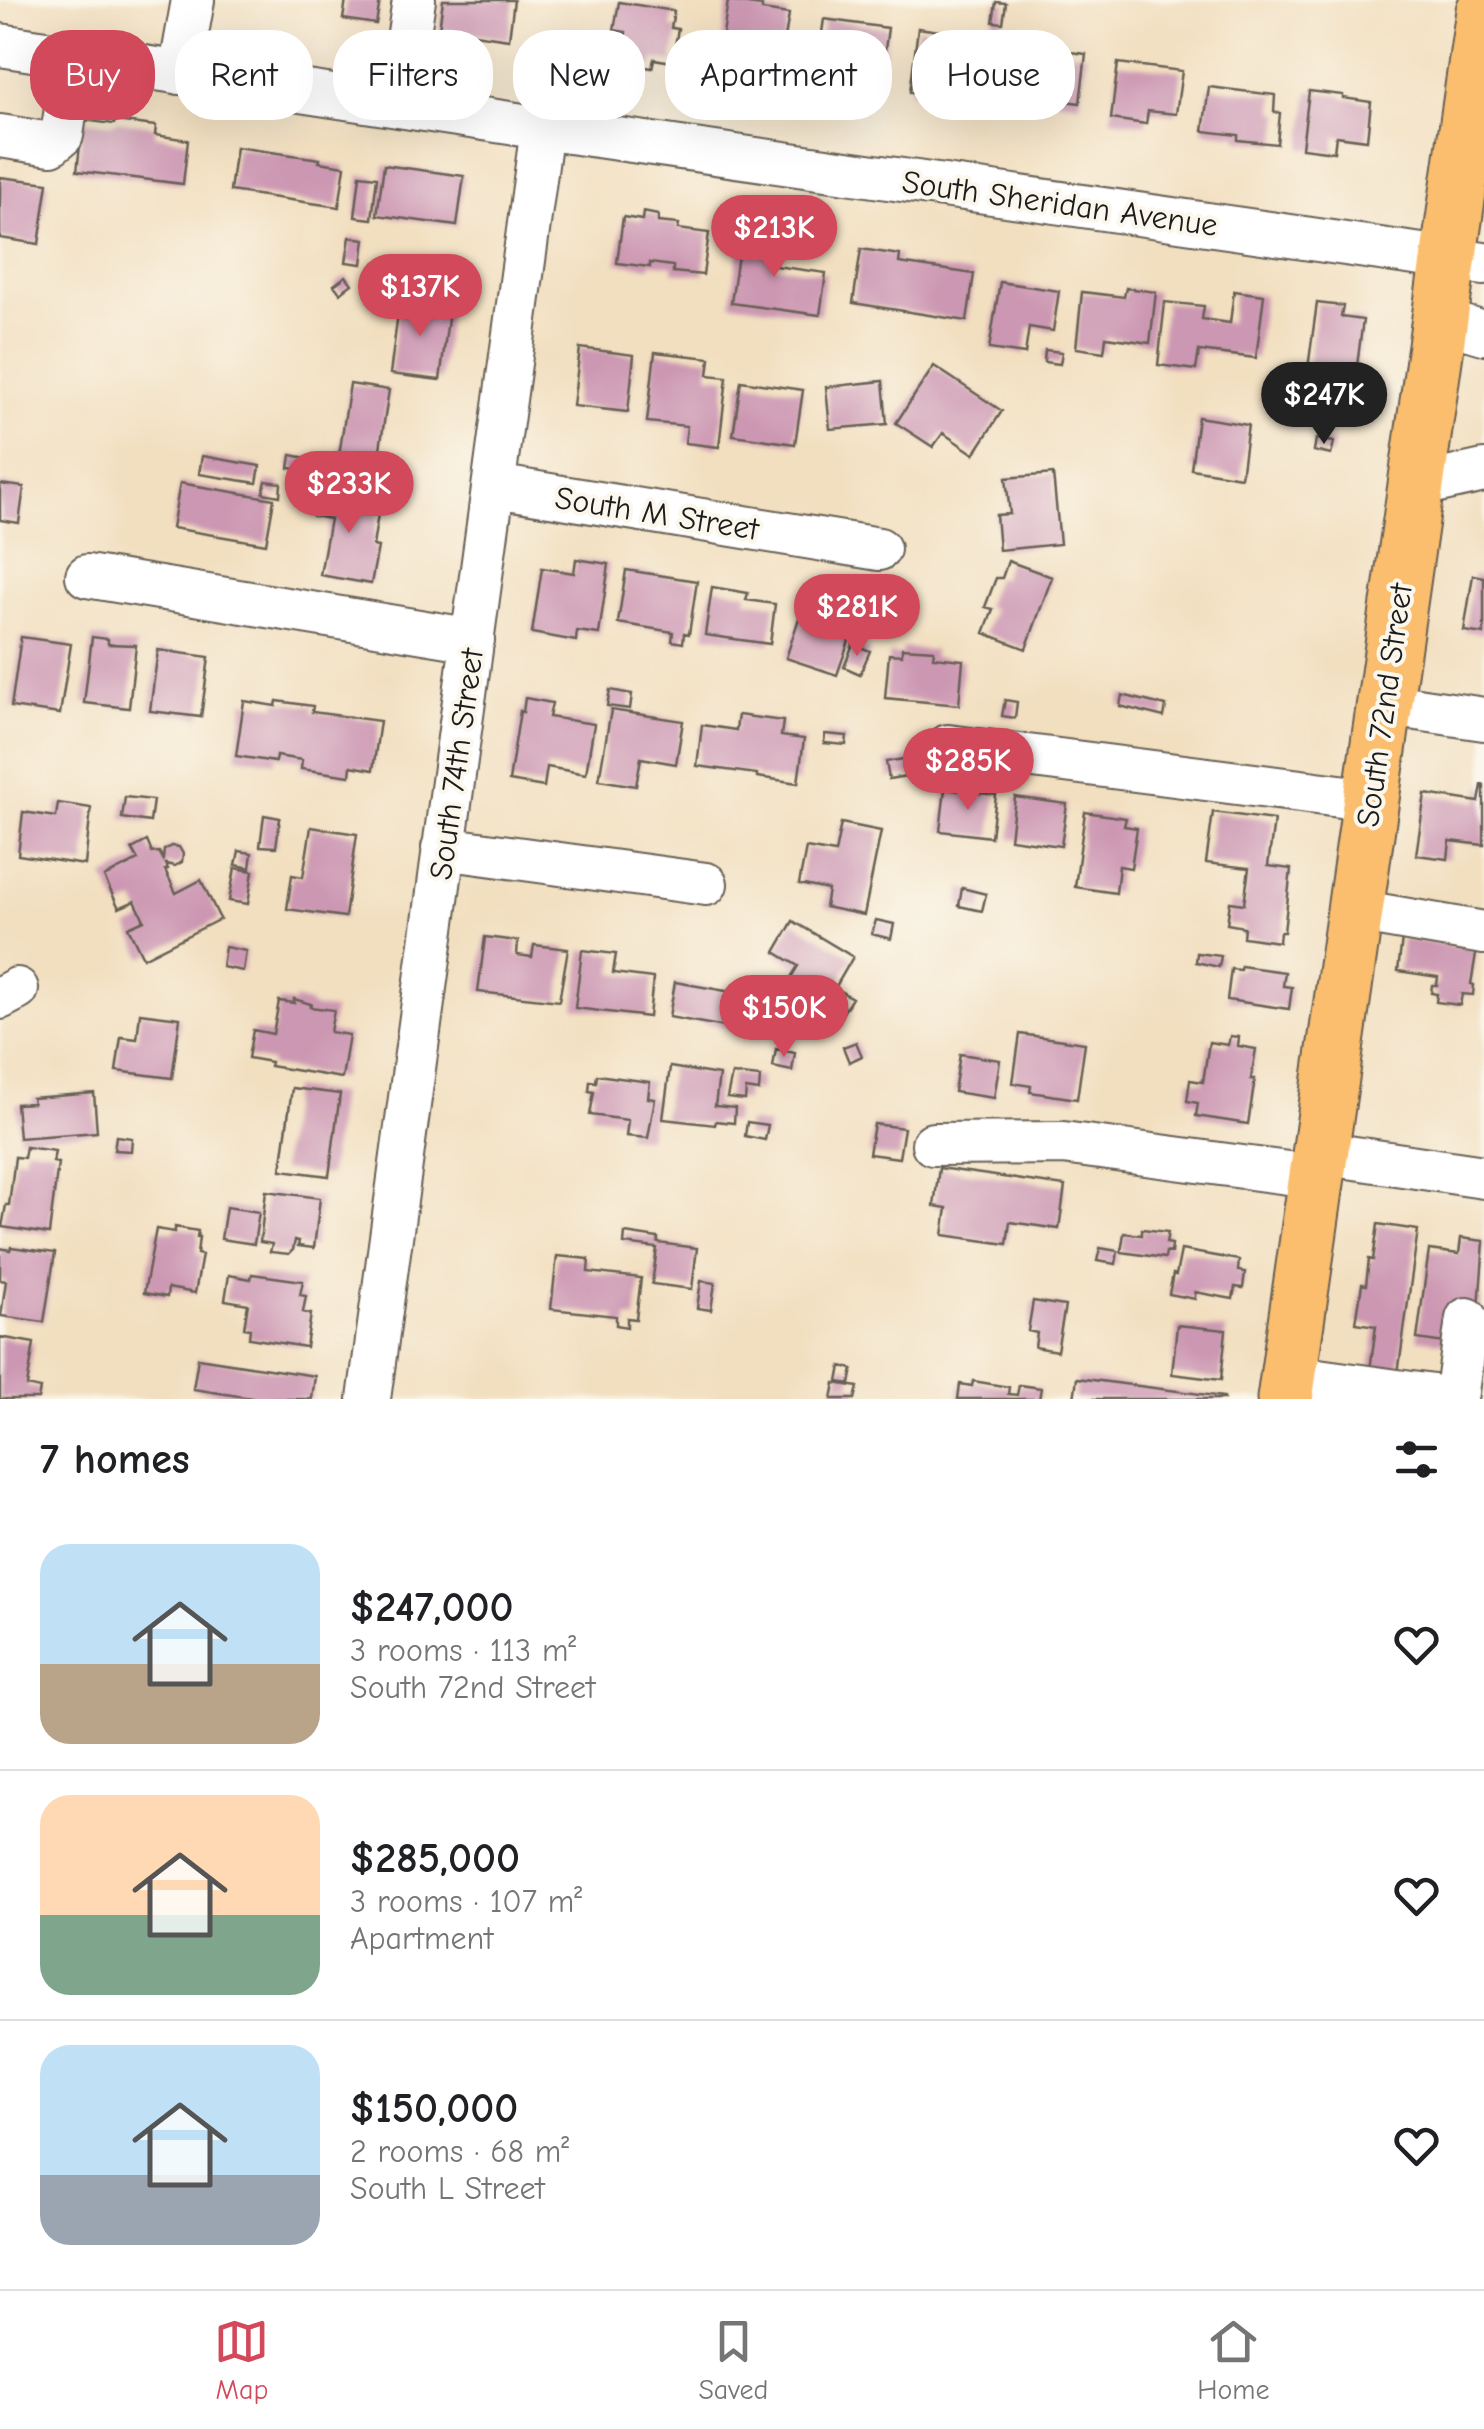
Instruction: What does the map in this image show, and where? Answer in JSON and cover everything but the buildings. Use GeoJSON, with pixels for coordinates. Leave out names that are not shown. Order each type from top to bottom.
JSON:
{"type":"FeatureCollection","features":[{"type":"Feature","properties":{"kind":"main road","name":"South 72nd Street"},"geometry":{"type":"LineString","coordinates":[[1287,1388],[1416,486],[1462,326],[1484,11]]}},
{"type":"Feature","properties":{"kind":"street"},"geometry":{"type":"LineString","coordinates":[[188,30],[193,0]]}},
{"type":"Feature","properties":{"kind":"street"},"geometry":{"type":"LineString","coordinates":[[409,30],[414,0]]}},
{"type":"Feature","properties":{"kind":"street","name":"South Sheridan Avenue"},"geometry":{"type":"LineString","coordinates":[[0,45],[30,49]]}},
{"type":"Feature","properties":{"kind":"street"},"geometry":{"type":"LineString","coordinates":[[0,136],[51,144],[62,135],[64,120]]}},
{"type":"Feature","properties":{"kind":"street","name":"South Sheridan Avenue"},"geometry":{"type":"LineString","coordinates":[[490,120],[1466,262]]}},
{"type":"Feature","properties":{"kind":"street","name":"South 74th Street"},"geometry":{"type":"LineString","coordinates":[[369,1399],[542,128]]}},
{"type":"Feature","properties":{"kind":"street"},"geometry":{"type":"LineString","coordinates":[[1416,486],[1484,471]]}},
{"type":"Feature","properties":{"kind":"street","name":"South M Street"},"geometry":{"type":"LineString","coordinates":[[495,486],[879,549]]}},
{"type":"Feature","properties":{"kind":"street"},"geometry":{"type":"LineString","coordinates":[[87,576],[473,640]]}},
{"type":"Feature","properties":{"kind":"street"},"geometry":{"type":"LineString","coordinates":[[1384,704],[1484,719]]}},
{"type":"Feature","properties":{"kind":"street"},"geometry":{"type":"LineString","coordinates":[[948,746],[1370,800]]}},
{"type":"Feature","properties":{"kind":"street"},"geometry":{"type":"LineString","coordinates":[[443,848],[706,884]]}},
{"type":"Feature","properties":{"kind":"street"},"geometry":{"type":"LineString","coordinates":[[1356,911],[1484,933]]}},
{"type":"Feature","properties":{"kind":"street"},"geometry":{"type":"LineString","coordinates":[[933,1144],[1063,1143],[1484,1177]]}},
{"type":"Feature","properties":{"kind":"street"},"geometry":{"type":"LineString","coordinates":[[1287,1388],[1456,1399],[1467,1319]]}}]}
